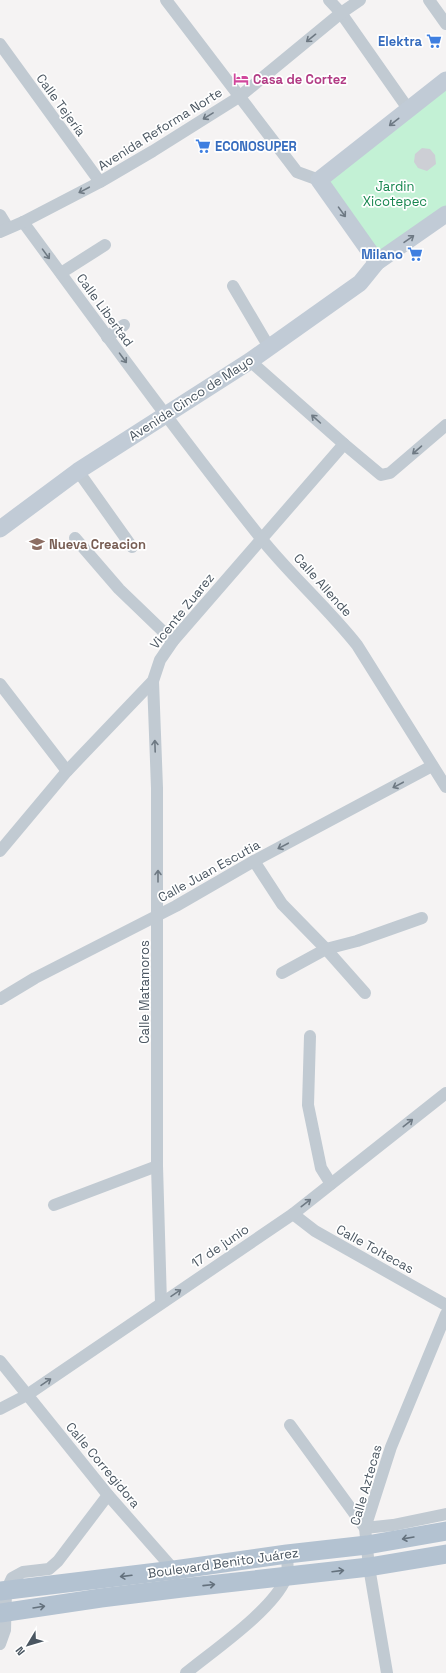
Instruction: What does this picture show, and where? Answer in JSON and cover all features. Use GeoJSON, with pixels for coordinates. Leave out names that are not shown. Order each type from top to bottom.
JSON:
{"type":"FeatureCollection","features":[{"type":"Feature","properties":{"kind":"main road","name":"Boulevard Benito Juárez"},"geometry":{"type":"LineString","coordinates":[[3,1591],[174,1570],[286,1554],[366,1537],[446,1531]]}},
{"type":"Feature","properties":{"kind":"main road","name":"Boulevard Benito Juárez"},"geometry":{"type":"LineString","coordinates":[[3,1612],[182,1588],[369,1567],[446,1554]]}},
{"type":"Feature","properties":{"kind":"street"},"geometry":{"type":"LineString","coordinates":[[166,0],[238,97],[297,172],[319,180],[377,262]]}},
{"type":"Feature","properties":{"kind":"street"},"geometry":{"type":"LineString","coordinates":[[329,0],[342,13],[409,110]]}},
{"type":"Feature","properties":{"kind":"street","name":"Avenida Reforma Norte"},"geometry":{"type":"LineString","coordinates":[[4,230],[23,222],[100,182],[153,151],[238,97],[360,0]]}},
{"type":"Feature","properties":{"kind":"street"},"geometry":{"type":"LineString","coordinates":[[429,0],[446,24]]}},
{"type":"Feature","properties":{"kind":"street","name":"Calle Tejería"},"geometry":{"type":"LineString","coordinates":[[0,44],[100,182]]}},
{"type":"Feature","properties":{"kind":"street"},"geometry":{"type":"LineString","coordinates":[[319,180],[446,80]]}},
{"type":"Feature","properties":{"kind":"street","name":"Avenida Cinco de Mayo"},"geometry":{"type":"LineString","coordinates":[[0,529],[78,471],[164,414],[250,360],[360,283],[377,262],[446,214]]}},
{"type":"Feature","properties":{"kind":"street"},"geometry":{"type":"LineString","coordinates":[[0,215],[4,230]]}},
{"type":"Feature","properties":{"kind":"street","name":"Calle Libertad"},"geometry":{"type":"LineString","coordinates":[[23,222],[164,414]]}},
{"type":"Feature","properties":{"kind":"street"},"geometry":{"type":"LineString","coordinates":[[61,273],[105,245]]}},
{"type":"Feature","properties":{"kind":"street"},"geometry":{"type":"LineString","coordinates":[[233,286],[269,347]]}},
{"type":"Feature","properties":{"kind":"street"},"geometry":{"type":"LineString","coordinates":[[107,337],[124,325]]}},
{"type":"Feature","properties":{"kind":"street"},"geometry":{"type":"LineString","coordinates":[[250,360],[381,475],[390,473],[446,425]]}},
{"type":"Feature","properties":{"kind":"street","name":"Calle Allende"},"geometry":{"type":"LineString","coordinates":[[164,414],[261,539],[340,624],[357,645],[446,787]]}},
{"type":"Feature","properties":{"kind":"street","name":"Vicente Zuarez"},"geometry":{"type":"LineString","coordinates":[[0,851],[67,771],[153,682],[160,660],[173,641],[344,444]]}},
{"type":"Feature","properties":{"kind":"street"},"geometry":{"type":"LineString","coordinates":[[78,471],[132,547]]}},
{"type":"Feature","properties":{"kind":"street"},"geometry":{"type":"LineString","coordinates":[[75,538],[120,589],[173,641]]}},
{"type":"Feature","properties":{"kind":"street","name":"Calle Matamoros"},"geometry":{"type":"LineString","coordinates":[[153,682],[157,788],[157,1166],[161,1303]]}},
{"type":"Feature","properties":{"kind":"street"},"geometry":{"type":"LineString","coordinates":[[0,684],[67,771]]}},
{"type":"Feature","properties":{"kind":"street","name":"Calle Juan Escutia"},"geometry":{"type":"LineString","coordinates":[[0,999],[35,978],[158,915],[254,861],[432,766]]}},
{"type":"Feature","properties":{"kind":"street"},"geometry":{"type":"LineString","coordinates":[[254,861],[282,904],[365,993]]}},
{"type":"Feature","properties":{"kind":"street"},"geometry":{"type":"LineString","coordinates":[[282,973],[326,950],[357,941],[422,918]]}},
{"type":"Feature","properties":{"kind":"street"},"geometry":{"type":"LineString","coordinates":[[310,1036],[308,1105],[322,1168],[331,1184]]}},
{"type":"Feature","properties":{"kind":"street","name":"17 de junio"},"geometry":{"type":"LineString","coordinates":[[0,1409],[27,1395],[293,1214],[446,1093]]}},
{"type":"Feature","properties":{"kind":"street"},"geometry":{"type":"LineString","coordinates":[[54,1205],[157,1166]]}},
{"type":"Feature","properties":{"kind":"street","name":"Calle Toltecas"},"geometry":{"type":"LineString","coordinates":[[293,1214],[315,1231],[446,1305]]}},
{"type":"Feature","properties":{"kind":"street","name":"Calle Aztecas"},"geometry":{"type":"LineString","coordinates":[[388,1673],[369,1567],[366,1537],[391,1447],[446,1314]]}},
{"type":"Feature","properties":{"kind":"street","name":"Calle Corregidora"},"geometry":{"type":"LineString","coordinates":[[0,1361],[108,1495],[174,1570],[182,1588]]}},
{"type":"Feature","properties":{"kind":"street"},"geometry":{"type":"LineString","coordinates":[[290,1426],[366,1537],[393,1525],[446,1514]]}},
{"type":"Feature","properties":{"kind":"street"},"geometry":{"type":"LineString","coordinates":[[0,1644],[6,1630],[3,1612],[3,1591],[12,1578],[23,1572],[49,1569],[58,1562],[108,1495]]}},
{"type":"Feature","properties":{"kind":"street"},"geometry":{"type":"LineString","coordinates":[[186,1673],[266,1607],[278,1594],[287,1577],[286,1554]]}},
{"type":"Feature","properties":{"kind":"green space","name":"Jardin Xicotepec"},"geometry":{"type":"Polygon","coordinates":[[[446,89],[446,222],[385,266],[324,184],[446,89]]]}},
{"type":"Feature","properties":{"kind":"building"},"geometry":{"type":"Polygon","coordinates":[[[422,148],[430,149],[435,155],[436,164],[427,171],[418,168],[414,162],[415,154],[422,148]]]}},
{"type":"Feature","properties":{"kind":"place","name":"Elektra"},"geometry":{"type":"Point","coordinates":[434,41]}},
{"type":"Feature","properties":{"kind":"place","name":"Casa de Cortez"},"geometry":{"type":"Point","coordinates":[241,79]}},
{"type":"Feature","properties":{"kind":"place","name":"ECONOSUPER"},"geometry":{"type":"Point","coordinates":[203,146]}},
{"type":"Feature","properties":{"kind":"place","name":"Milano"},"geometry":{"type":"Point","coordinates":[415,254]}},
{"type":"Feature","properties":{"kind":"place","name":"Nueva Creacion"},"geometry":{"type":"Point","coordinates":[37,544]}}]}
